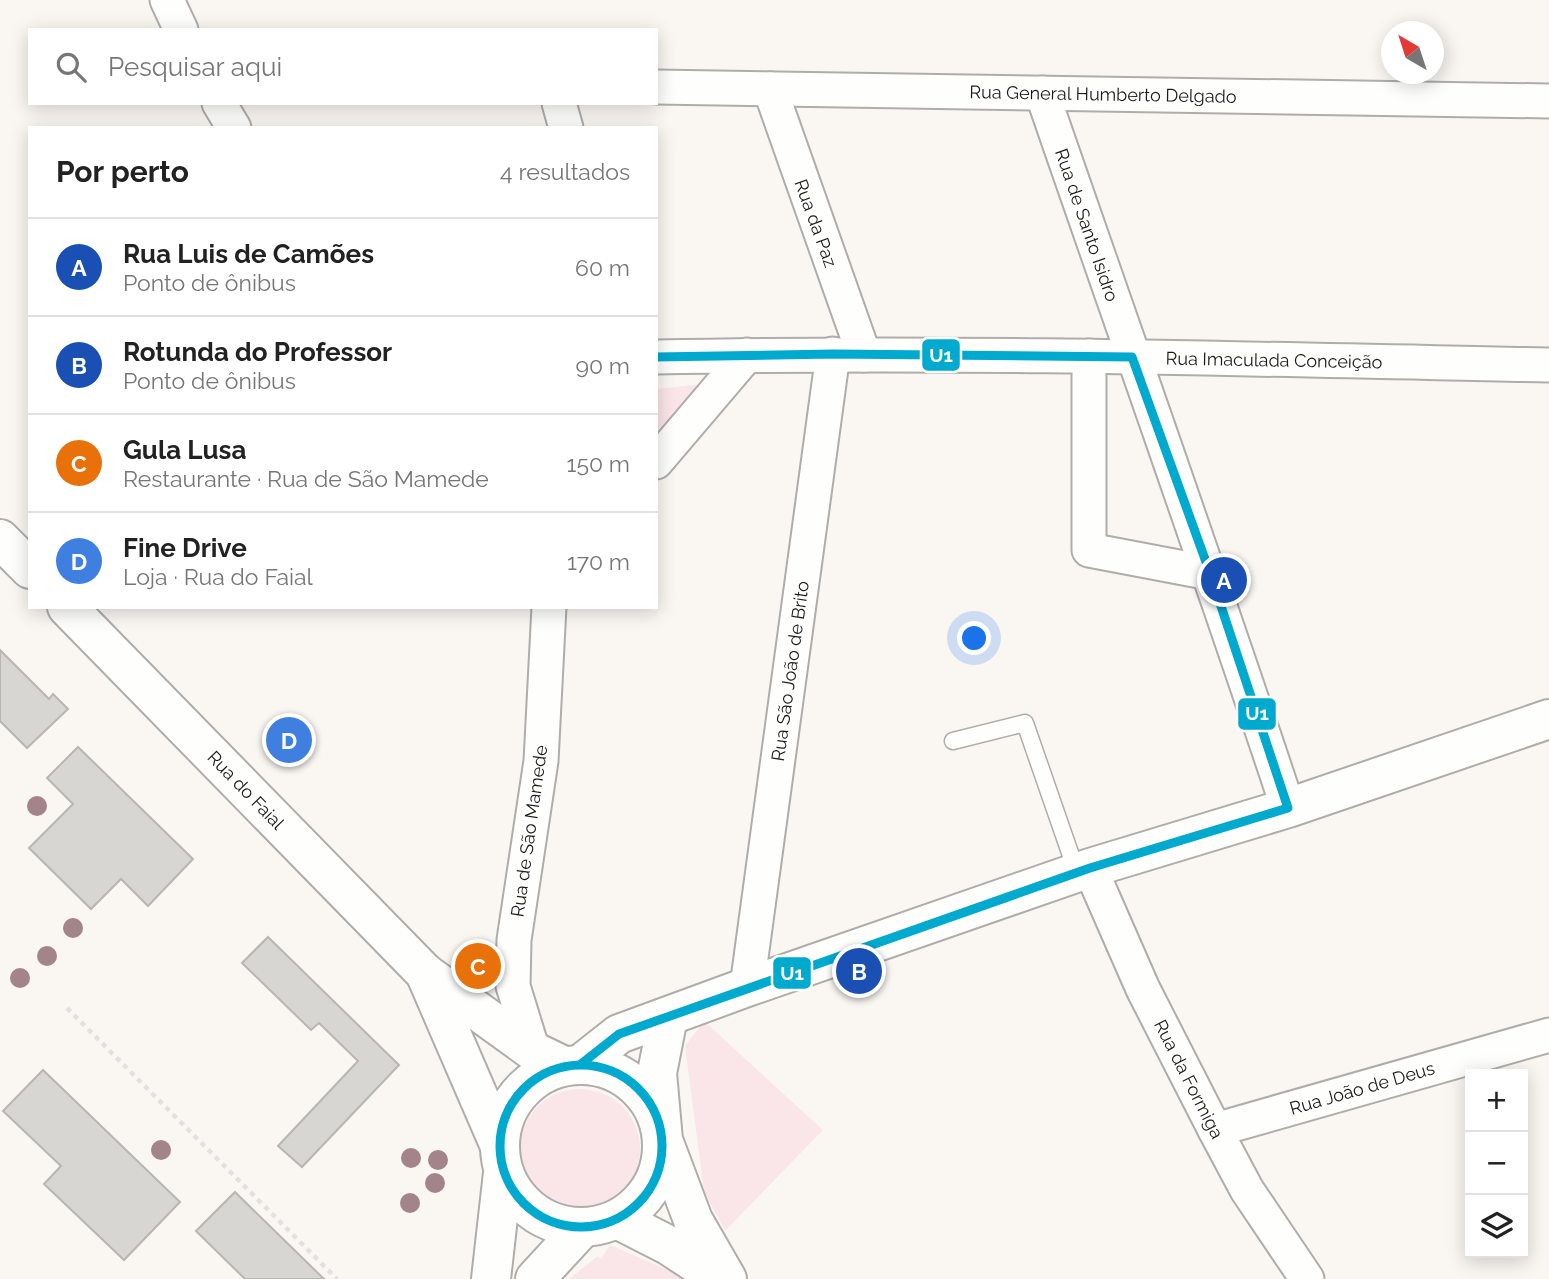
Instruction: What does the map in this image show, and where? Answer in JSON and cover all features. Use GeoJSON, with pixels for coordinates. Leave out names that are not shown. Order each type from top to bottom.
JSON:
{"type":"FeatureCollection","features":[{"type":"Feature","properties":{"kind":"main road"},"geometry":{"type":"LineString","coordinates":[[0,539],[28,567]]}},
{"type":"Feature","properties":{"kind":"main road","name":"Rua do Faial"},"geometry":{"type":"LineString","coordinates":[[69,609],[425,973]]}},
{"type":"Feature","properties":{"kind":"main road"},"geometry":{"type":"LineString","coordinates":[[491,1279],[504,1116],[521,1090],[559,1060],[619,1034],[747,987],[1084,871],[1288,808],[1549,719]]}},
{"type":"Feature","properties":{"kind":"main road"},"geometry":{"type":"LineString","coordinates":[[425,973],[501,1159],[523,1205],[547,1221],[582,1228],[619,1220],[639,1203],[658,1173],[663,1140],[657,1073],[668,1017]]}},
{"type":"Feature","properties":{"kind":"main road"},"geometry":{"type":"LineString","coordinates":[[425,973],[559,1060],[611,1069],[641,1090],[653,1107],[693,1220],[727,1279]]}},
{"type":"Feature","properties":{"kind":"main road"},"geometry":{"type":"LineString","coordinates":[[619,1220],[668,1245],[720,1279]]}},
{"type":"Feature","properties":{"kind":"main road"},"geometry":{"type":"LineString","coordinates":[[535,1279],[582,1228]]}},
{"type":"Feature","properties":{"kind":"street"},"geometry":{"type":"LineString","coordinates":[[167,0],[180,28]]}},
{"type":"Feature","properties":{"kind":"street","name":"Rua General Humberto Delgado"},"geometry":{"type":"LineString","coordinates":[[658,87],[1549,101]]}},
{"type":"Feature","properties":{"kind":"street","name":"Rua da Paz"},"geometry":{"type":"LineString","coordinates":[[769,89],[849,355]]}},
{"type":"Feature","properties":{"kind":"street","name":"Rua de Santo Isidro"},"geometry":{"type":"LineString","coordinates":[[1042,93],[1132,357],[1210,573],[1288,808]]}},
{"type":"Feature","properties":{"kind":"street"},"geometry":{"type":"LineString","coordinates":[[560,105],[565,126]]}},
{"type":"Feature","properties":{"kind":"street"},"geometry":{"type":"LineString","coordinates":[[658,460],[747,355]]}},
{"type":"Feature","properties":{"kind":"street","name":"Rua São João de Brito"},"geometry":{"type":"LineString","coordinates":[[747,987],[849,355]]}},
{"type":"Feature","properties":{"kind":"street"},"geometry":{"type":"LineString","coordinates":[[1089,356],[1089,551],[1210,573]]}},
{"type":"Feature","properties":{"kind":"street","name":"Rua Imaculada Conceição"},"geometry":{"type":"LineString","coordinates":[[658,357],[1089,356],[1549,365]]}},
{"type":"Feature","properties":{"kind":"street","name":"Rua de São Mamede"},"geometry":{"type":"LineString","coordinates":[[549,609],[541,761],[514,940],[513,986],[559,1060]]}},
{"type":"Feature","properties":{"kind":"street","name":"Rua da Formiga"},"geometry":{"type":"LineString","coordinates":[[1084,871],[1247,1191],[1307,1279]]}},
{"type":"Feature","properties":{"kind":"street","name":"Rua João de Deus"},"geometry":{"type":"LineString","coordinates":[[1215,1130],[1549,1034]]}},
{"type":"Feature","properties":{"kind":"lane"},"geometry":{"type":"LineString","coordinates":[[953,741],[1026,723],[1084,871]]}},
{"type":"Feature","properties":{"kind":"path"},"geometry":{"type":"LineString","coordinates":[[67,1008],[337,1279]]}},
{"type":"Feature","properties":{"kind":"shaded area"},"geometry":{"type":"Polygon","coordinates":[[[712,383],[658,444],[658,389],[712,383]]]}},
{"type":"Feature","properties":{"kind":"shaded area"},"geometry":{"type":"Polygon","coordinates":[[[704,1021],[823,1130],[725,1231],[704,1191],[685,1046],[704,1021]]]}},
{"type":"Feature","properties":{"kind":"shaded area"},"geometry":{"type":"Polygon","coordinates":[[[580,1089],[603,1093],[623,1106],[636,1126],[640,1149],[636,1172],[623,1192],[603,1205],[580,1209],[557,1205],[537,1192],[524,1172],[520,1149],[524,1126],[537,1106],[557,1093],[580,1089]]]}},
{"type":"Feature","properties":{"kind":"shaded area"},"geometry":{"type":"Polygon","coordinates":[[[610,1245],[689,1279],[569,1279],[598,1256],[601,1259],[610,1245]]]}},
{"type":"Feature","properties":{"kind":"building"},"geometry":{"type":"Polygon","coordinates":[[[0,650],[49,699],[53,694],[68,709],[27,748],[0,721],[0,650]]]}},
{"type":"Feature","properties":{"kind":"building"},"geometry":{"type":"Polygon","coordinates":[[[78,747],[193,859],[148,906],[121,879],[91,909],[29,848],[73,804],[47,778],[78,747]]]}},
{"type":"Feature","properties":{"kind":"building"},"geometry":{"type":"Polygon","coordinates":[[[268,937],[399,1065],[302,1167],[278,1146],[358,1061],[319,1023],[311,1030],[242,963],[268,937]]]}},
{"type":"Feature","properties":{"kind":"building"},"geometry":{"type":"Polygon","coordinates":[[[43,1070],[180,1202],[124,1260],[44,1184],[61,1166],[3,1111],[43,1070]]]}},
{"type":"Feature","properties":{"kind":"building"},"geometry":{"type":"Polygon","coordinates":[[[235,1192],[324,1279],[245,1279],[196,1231],[235,1192]]]}},
{"type":"Feature","properties":{"kind":"transit line","name":"U1"},"geometry":{"type":"LineString","coordinates":[[581,1064],[619,1034],[1090,868],[1288,808],[1210,573],[1132,357],[833,354],[658,357]]}},
{"type":"Feature","properties":{"kind":"transit line","name":"U1"},"geometry":{"type":"LineString","coordinates":[[581,1065],[612,1071],[638,1089],[656,1115],[662,1146],[656,1177],[638,1203],[612,1221],[581,1227],[550,1221],[524,1203],[506,1177],[500,1146],[506,1115],[524,1089],[550,1071],[581,1065]]}},
{"type":"Feature","properties":{"kind":"place","name":"Rua Luis de Camões"},"geometry":{"type":"Point","coordinates":[1224,580]}},
{"type":"Feature","properties":{"kind":"place","name":"Fine Drive"},"geometry":{"type":"Point","coordinates":[289,740]}},
{"type":"Feature","properties":{"kind":"place","name":"Gula Lusa"},"geometry":{"type":"Point","coordinates":[478,966]}},
{"type":"Feature","properties":{"kind":"place","name":"Rotunda do Professor"},"geometry":{"type":"Point","coordinates":[859,971]}}]}
